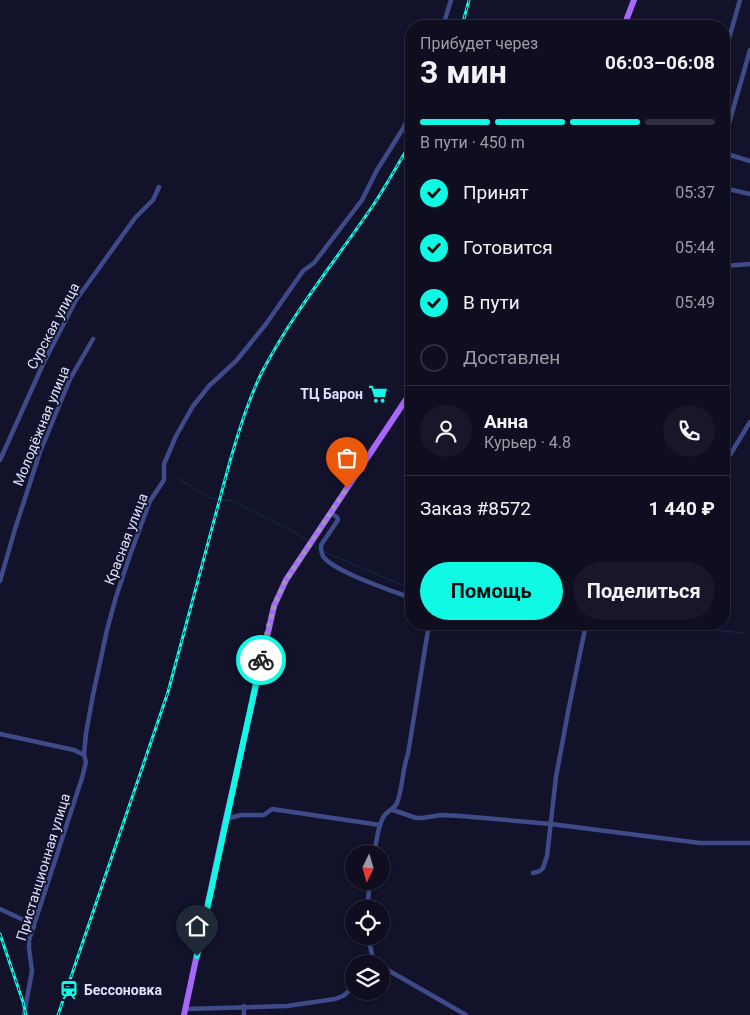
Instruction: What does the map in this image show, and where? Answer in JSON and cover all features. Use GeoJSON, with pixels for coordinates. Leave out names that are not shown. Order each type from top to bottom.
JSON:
{"type":"FeatureCollection","features":[{"type":"Feature","properties":{"kind":"main road"},"geometry":{"type":"LineString","coordinates":[[626,20],[634,0]]}},
{"type":"Feature","properties":{"kind":"main road"},"geometry":{"type":"LineString","coordinates":[[185,1012],[274,606],[286,580],[405,401]]}},
{"type":"Feature","properties":{"kind":"street"},"geometry":{"type":"LineString","coordinates":[[445,20],[451,0]]}},
{"type":"Feature","properties":{"kind":"street"},"geometry":{"type":"LineString","coordinates":[[730,35],[740,0]]}},
{"type":"Feature","properties":{"kind":"street"},"geometry":{"type":"LineString","coordinates":[[730,120],[750,50]]}},
{"type":"Feature","properties":{"kind":"street","name":"Красная улица"},"geometry":{"type":"LineString","coordinates":[[84,755],[93,695],[116,597],[150,501],[164,480],[164,464],[176,436],[193,406],[208,386],[236,361],[266,324],[303,271],[314,262],[362,200],[377,170],[405,125]]}},
{"type":"Feature","properties":{"kind":"street"},"geometry":{"type":"LineString","coordinates":[[730,156],[750,161]]}},
{"type":"Feature","properties":{"kind":"street","name":"Сурская улица"},"geometry":{"type":"LineString","coordinates":[[0,460],[44,362],[76,300],[135,218],[153,200],[159,187]]}},
{"type":"Feature","properties":{"kind":"street"},"geometry":{"type":"LineString","coordinates":[[730,189],[750,194]]}},
{"type":"Feature","properties":{"kind":"street"},"geometry":{"type":"LineString","coordinates":[[730,266],[750,264]]}},
{"type":"Feature","properties":{"kind":"street","name":"Молодёжная улица"},"geometry":{"type":"LineString","coordinates":[[0,581],[40,452],[70,380],[93,339]]}},
{"type":"Feature","properties":{"kind":"street"},"geometry":{"type":"LineString","coordinates":[[730,455],[750,422]]}},
{"type":"Feature","properties":{"kind":"street"},"geometry":{"type":"LineString","coordinates":[[331,513],[338,520],[322,545],[322,556],[342,570],[405,596]]}},
{"type":"Feature","properties":{"kind":"street"},"geometry":{"type":"LineString","coordinates":[[376,845],[380,825],[386,813],[393,810],[398,802],[405,761],[408,754],[428,630]]}},
{"type":"Feature","properties":{"kind":"street"},"geometry":{"type":"LineString","coordinates":[[533,873],[540,871],[546,862],[559,759],[585,630]]}},
{"type":"Feature","properties":{"kind":"street"},"geometry":{"type":"LineString","coordinates":[[0,734],[74,750],[84,755]]}},
{"type":"Feature","properties":{"kind":"street","name":"Пристанционная улица"},"geometry":{"type":"LineString","coordinates":[[24,1015],[32,971],[29,944],[82,778],[86,762],[84,755]]}},
{"type":"Feature","properties":{"kind":"street"},"geometry":{"type":"LineString","coordinates":[[226,819],[248,814],[264,815],[272,809],[380,825]]}},
{"type":"Feature","properties":{"kind":"street"},"geometry":{"type":"LineString","coordinates":[[393,810],[416,818],[441,815],[461,816],[551,824],[700,844],[750,843]]}},
{"type":"Feature","properties":{"kind":"street"},"geometry":{"type":"LineString","coordinates":[[0,909],[28,922],[34,927]]}},
{"type":"Feature","properties":{"kind":"street"},"geometry":{"type":"LineString","coordinates":[[390,971],[466,1015]]}},
{"type":"Feature","properties":{"kind":"street"},"geometry":{"type":"LineString","coordinates":[[185,1012],[244,1006],[287,1006],[335,999],[345,995]]}},
{"type":"Feature","properties":{"kind":"street"},"geometry":{"type":"LineString","coordinates":[[244,1006],[244,1015]]}},
{"type":"Feature","properties":{"kind":"waterway"},"geometry":{"type":"LineString","coordinates":[[177,478],[210,498],[232,501],[296,533],[309,542]]}},
{"type":"Feature","properties":{"kind":"waterway"},"geometry":{"type":"LineString","coordinates":[[312,544],[319,549]]}},
{"type":"Feature","properties":{"kind":"waterway"},"geometry":{"type":"LineString","coordinates":[[322,551],[405,586]]}},
{"type":"Feature","properties":{"kind":"waterway"},"geometry":{"type":"LineString","coordinates":[[717,630],[742,633]]}},
{"type":"Feature","properties":{"kind":"railway"},"geometry":{"type":"LineString","coordinates":[[464,20],[469,0]]}},
{"type":"Feature","properties":{"kind":"railway"},"geometry":{"type":"LineString","coordinates":[[58,1015],[168,692],[230,461],[252,394],[274,350],[316,286],[374,204],[405,152]]}},
{"type":"Feature","properties":{"kind":"railway"},"geometry":{"type":"LineString","coordinates":[[0,934],[26,1015]]}},
{"type":"Feature","properties":{"kind":"way so far"},"geometry":{"type":"LineString","coordinates":[[261,660],[274,606],[286,580],[347,488]]}},
{"type":"Feature","properties":{"kind":"place","name":"ТЦ Барон"},"geometry":{"type":"Point","coordinates":[378,394]}},
{"type":"Feature","properties":{"kind":"place","name":"Бессоновка"},"geometry":{"type":"Point","coordinates":[69,990]}},
{"type":"Feature","properties":{"kind":"route"},"geometry":{"type":"LineString","coordinates":[[197,956],[261,660]]}}]}
